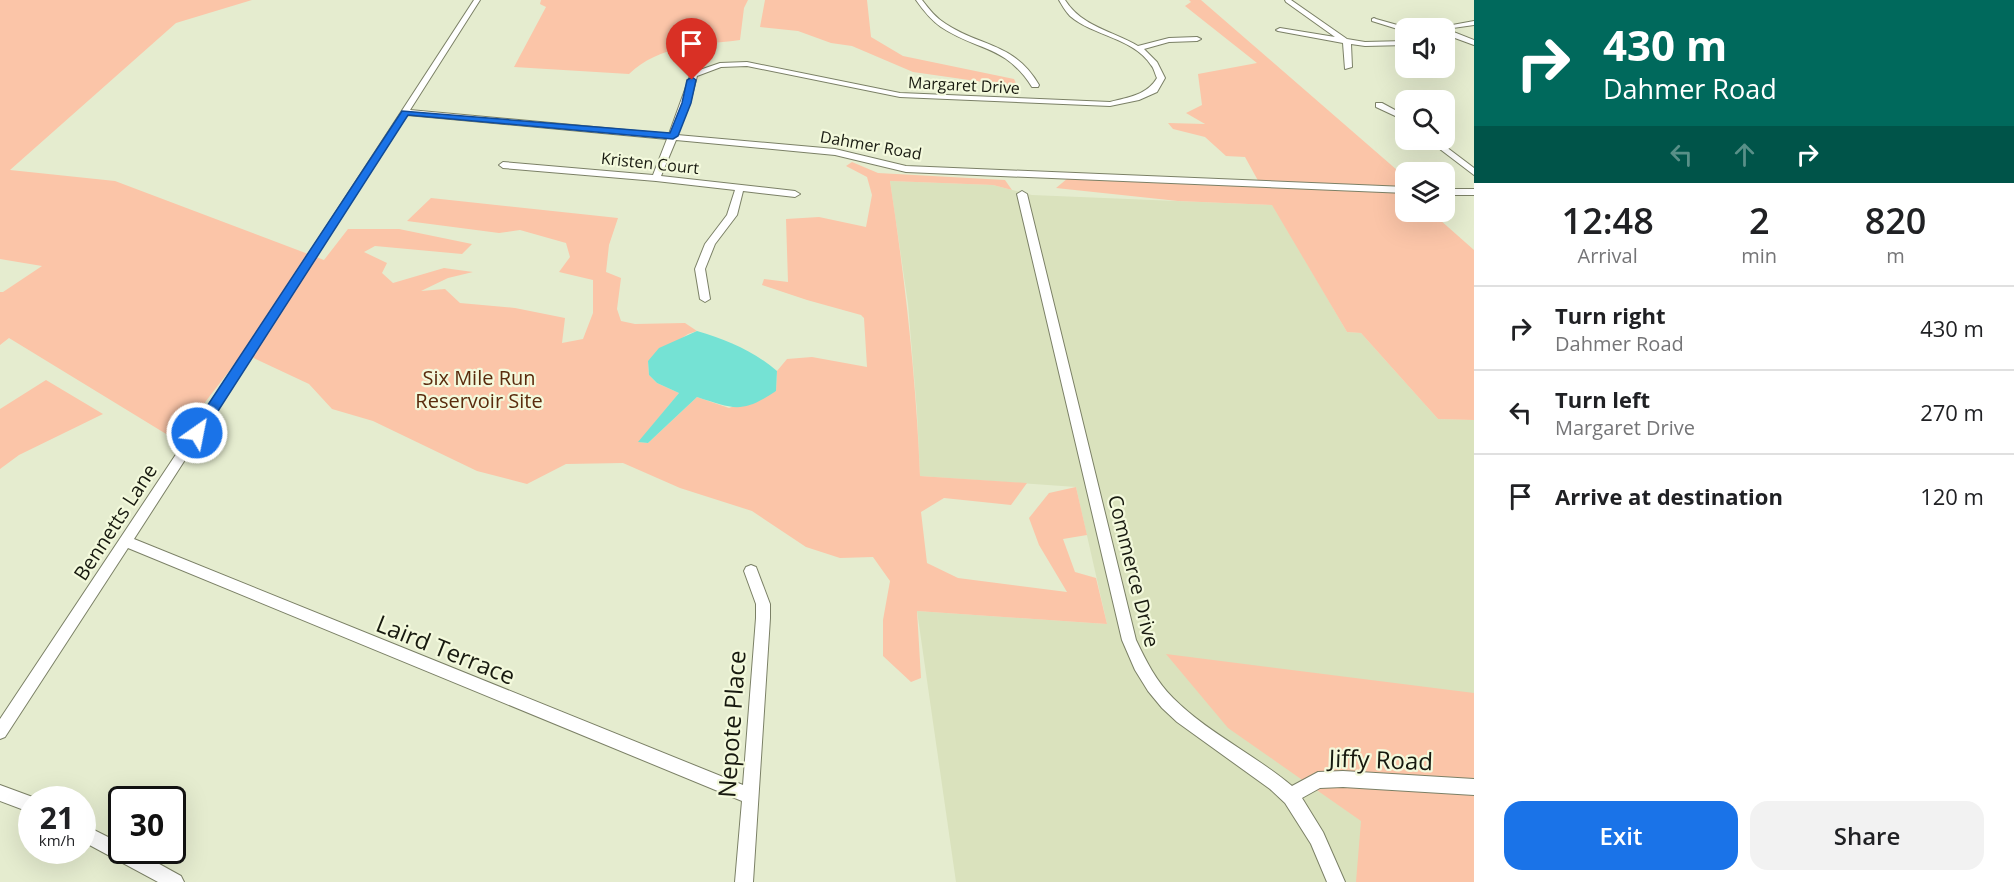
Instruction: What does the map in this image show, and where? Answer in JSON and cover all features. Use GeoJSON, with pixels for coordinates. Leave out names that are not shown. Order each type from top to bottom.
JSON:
{"type":"FeatureCollection","features":[{"type":"Feature","properties":{"kind":"street","name":"Bennetts Lane"},"geometry":{"type":"LineString","coordinates":[[0,732],[278,309],[477,0]]}},
{"type":"Feature","properties":{"kind":"street"},"geometry":{"type":"LineString","coordinates":[[919,0],[944,26],[1015,60],[1028,72],[1035,85]]}},
{"type":"Feature","properties":{"kind":"street","name":"Margaret Drive"},"geometry":{"type":"LineString","coordinates":[[673,136],[694,75],[720,65],[747,64],[900,95],[1102,104],[1136,98],[1154,90],[1160,82],[1159,69],[1156,64],[1137,49],[1075,16],[1065,7],[1062,0]]}},
{"type":"Feature","properties":{"kind":"street"},"geometry":{"type":"LineString","coordinates":[[1288,1],[1347,42]]}},
{"type":"Feature","properties":{"kind":"street"},"geometry":{"type":"LineString","coordinates":[[1374,20],[1395,27]]}},
{"type":"Feature","properties":{"kind":"street"},"geometry":{"type":"LineString","coordinates":[[1455,26],[1474,23]]}},
{"type":"Feature","properties":{"kind":"street"},"geometry":{"type":"LineString","coordinates":[[1280,30],[1347,42],[1395,45]]}},
{"type":"Feature","properties":{"kind":"street"},"geometry":{"type":"LineString","coordinates":[[1455,35],[1474,43]]}},
{"type":"Feature","properties":{"kind":"street"},"geometry":{"type":"LineString","coordinates":[[1137,49],[1169,40],[1197,39]]}},
{"type":"Feature","properties":{"kind":"street"},"geometry":{"type":"LineString","coordinates":[[1347,42],[1348,66]]}},
{"type":"Feature","properties":{"kind":"street"},"geometry":{"type":"LineString","coordinates":[[1379,105],[1395,113]]}},
{"type":"Feature","properties":{"kind":"street","name":"Dahmer Road"},"geometry":{"type":"LineString","coordinates":[[405,112],[835,152],[906,169],[1395,190]]}},
{"type":"Feature","properties":{"kind":"street"},"geometry":{"type":"LineString","coordinates":[[656,178],[673,136]]}},
{"type":"Feature","properties":{"kind":"street"},"geometry":{"type":"LineString","coordinates":[[1445,150],[1474,172]]}},
{"type":"Feature","properties":{"kind":"street","name":"Kristen Court"},"geometry":{"type":"LineString","coordinates":[[503,165],[656,178],[795,194]]}},
{"type":"Feature","properties":{"kind":"street"},"geometry":{"type":"LineString","coordinates":[[705,299],[700,268],[710,244],[732,215],[740,187]]}},
{"type":"Feature","properties":{"kind":"street"},"geometry":{"type":"LineString","coordinates":[[1455,192],[1474,192]]}},
{"type":"Feature","properties":{"kind":"street","name":"Commerce Drive"},"geometry":{"type":"LineString","coordinates":[[1022,194],[1127,632],[1138,662],[1162,699],[1185,721],[1250,765],[1290,796],[1318,839],[1336,882]]}},
{"type":"Feature","properties":{"kind":"street","name":"Laird Terrace"},"geometry":{"type":"LineString","coordinates":[[126,541],[749,796]]}},
{"type":"Feature","properties":{"kind":"street","name":"Nepote Place"},"geometry":{"type":"LineString","coordinates":[[744,882],[763,618],[763,604],[751,571]]}},
{"type":"Feature","properties":{"kind":"street","name":"Jiffy Road"},"geometry":{"type":"LineString","coordinates":[[1290,796],[1318,780],[1474,788]]}},
{"type":"Feature","properties":{"kind":"street"},"geometry":{"type":"LineString","coordinates":[[0,793],[18,800]]}},
{"type":"Feature","properties":{"kind":"street"},"geometry":{"type":"LineString","coordinates":[[96,840],[175,882]]}},
{"type":"Feature","properties":{"kind":"shaded area"},"geometry":{"type":"Polygon","coordinates":[[[890,181],[993,185],[1032,195],[1273,205],[1347,332],[1361,333],[1438,419],[1474,420],[1474,882],[956,882],[917,611],[1107,624],[1076,487],[920,476],[908,304],[890,181]]]}},
{"type":"Feature","properties":{"kind":"green space","name":"Six Mile Run Reservoir Site"},"geometry":{"type":"Polygon","coordinates":[[[0,0],[252,0],[176,23],[10,170],[115,181],[324,260],[348,229],[399,229],[472,244],[462,254],[375,246],[364,252],[387,263],[382,273],[393,283],[444,268],[473,272],[448,278],[421,291],[445,289],[460,303],[515,308],[565,318],[562,343],[583,339],[593,313],[593,280],[559,272],[570,257],[566,243],[520,230],[499,233],[407,221],[431,198],[618,218],[609,245],[606,272],[621,278],[617,309],[621,321],[635,324],[685,323],[697,331],[688,334],[648,361],[649,375],[657,383],[679,393],[639,442],[648,443],[697,397],[729,408],[776,391],[777,371],[787,359],[812,357],[867,367],[864,318],[861,315],[762,285],[764,279],[788,282],[786,219],[819,217],[866,227],[872,195],[867,177],[846,166],[852,162],[878,173],[1005,180],[1012,190],[993,185],[890,181],[909,328],[920,476],[1027,483],[1011,505],[944,498],[921,512],[927,563],[958,578],[1067,592],[1039,545],[1029,518],[1049,493],[1076,487],[1087,535],[1063,539],[1075,572],[1096,578],[1107,624],[917,611],[921,678],[911,682],[883,656],[883,620],[890,581],[873,557],[840,558],[806,547],[752,511],[680,488],[623,463],[566,464],[527,484],[477,471],[373,421],[332,409],[309,384],[243,353],[176,440],[9,338],[0,345],[0,292],[42,266],[0,259],[0,0]]]}},
{"type":"Feature","properties":{"kind":"green space"},"geometry":{"type":"Polygon","coordinates":[[[541,0],[748,0],[744,8],[740,40],[696,45],[667,52],[641,64],[629,74],[514,67],[546,7],[540,4],[541,0]]]}},
{"type":"Feature","properties":{"kind":"green space"},"geometry":{"type":"Polygon","coordinates":[[[765,0],[867,0],[871,37],[903,56],[1014,79],[1018,87],[913,72],[852,46],[831,43],[798,31],[760,27],[765,0]]]}},
{"type":"Feature","properties":{"kind":"green space"},"geometry":{"type":"Polygon","coordinates":[[[1189,0],[1201,0],[1395,168],[1395,222],[1442,222],[1474,250],[1474,420],[1438,419],[1361,333],[1347,332],[1272,205],[1178,201],[1056,188],[1068,178],[1261,186],[1245,157],[1226,156],[1205,137],[1173,129],[1168,123],[1205,124],[1186,113],[1202,105],[1198,74],[1257,63],[1185,6],[1191,2],[1189,0]]]}},
{"type":"Feature","properties":{"kind":"green space"},"geometry":{"type":"Polygon","coordinates":[[[46,380],[103,414],[19,455],[0,469],[0,409],[46,380]]]}},
{"type":"Feature","properties":{"kind":"green space"},"geometry":{"type":"Polygon","coordinates":[[[1166,654],[1474,693],[1474,882],[1356,882],[1361,821],[1228,728],[1166,654]]]}},
{"type":"Feature","properties":{"kind":"water"},"geometry":{"type":"Polygon","coordinates":[[[697,331],[740,347],[768,364],[777,371],[776,391],[755,403],[738,407],[697,397],[648,443],[638,442],[679,393],[657,383],[649,375],[648,361],[659,348],[697,331]]]}},
{"type":"Feature","properties":{"kind":"route"},"geometry":{"type":"LineString","coordinates":[[197,433],[405,112],[539,126],[673,136],[692,80]]}}]}
